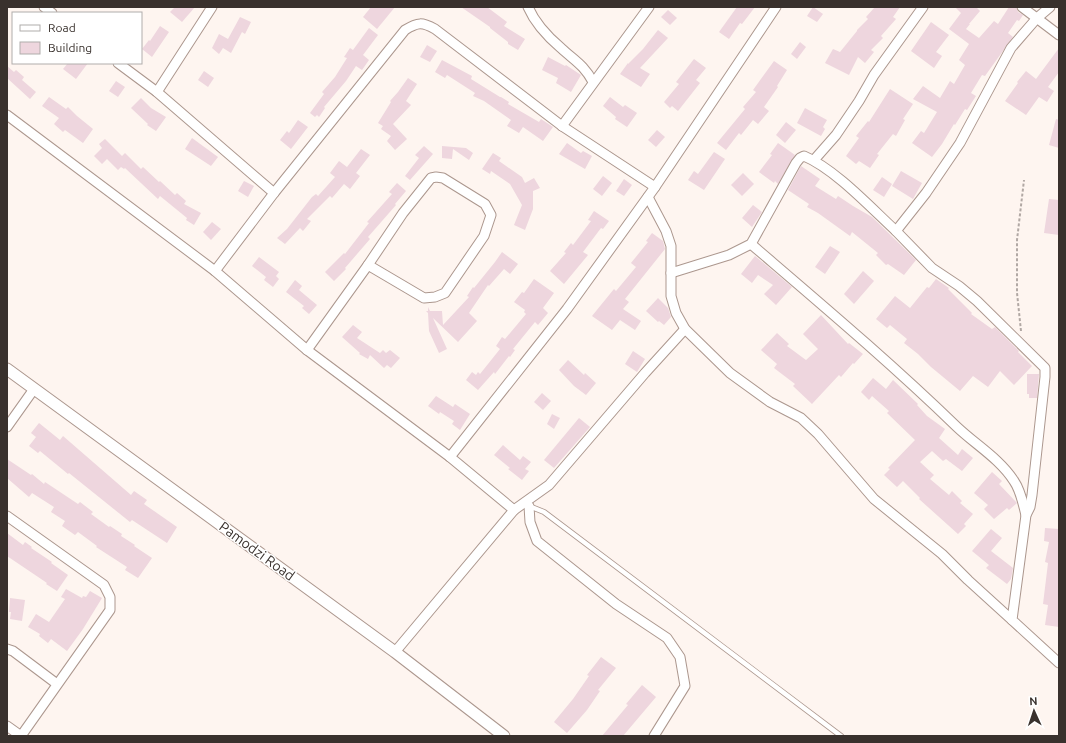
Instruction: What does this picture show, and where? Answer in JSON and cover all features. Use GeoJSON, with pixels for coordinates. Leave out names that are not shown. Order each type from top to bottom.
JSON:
{"type":"FeatureCollection","features":[{"type":"Feature","properties":{"kind":"street"},"geometry":{"type":"LineString","coordinates":[[157,92],[212,7]]}},
{"type":"Feature","properties":{"kind":"street"},"geometry":{"type":"LineString","coordinates":[[528,7],[532,16],[548,35],[587,71],[593,82]]}},
{"type":"Feature","properties":{"kind":"street"},"geometry":{"type":"LineString","coordinates":[[562,126],[649,7]]}},
{"type":"Feature","properties":{"kind":"street"},"geometry":{"type":"LineString","coordinates":[[450,457],[567,309],[655,187],[776,7]]}},
{"type":"Feature","properties":{"kind":"street"},"geometry":{"type":"LineString","coordinates":[[814,160],[836,135],[859,101],[874,75],[923,7]]}},
{"type":"Feature","properties":{"kind":"street"},"geometry":{"type":"LineString","coordinates":[[1022,7],[1059,36]]}},
{"type":"Feature","properties":{"kind":"street"},"geometry":{"type":"LineString","coordinates":[[896,231],[926,194],[960,143],[1011,48],[1036,18],[1050,7]]}},
{"type":"Feature","properties":{"kind":"street"},"geometry":{"type":"LineString","coordinates":[[215,271],[274,193],[405,30],[414,24],[424,23],[435,29],[562,126],[655,187]]}},
{"type":"Feature","properties":{"kind":"street"},"geometry":{"type":"LineString","coordinates":[[119,64],[157,92],[274,193]]}},
{"type":"Feature","properties":{"kind":"street"},"geometry":{"type":"LineString","coordinates":[[7,115],[215,271],[307,350],[450,457],[514,510]]}},
{"type":"Feature","properties":{"kind":"street"},"geometry":{"type":"LineString","coordinates":[[670,273],[729,255],[751,244],[796,163],[804,156],[814,160],[841,181],[896,231],[932,268],[959,286],[1045,368],[1033,487],[1030,507],[1026,515],[1012,620]]}},
{"type":"Feature","properties":{"kind":"street"},"geometry":{"type":"LineString","coordinates":[[307,350],[403,213],[431,178],[443,178],[485,204],[491,215],[484,236],[445,293],[435,297],[424,298],[368,265]]}},
{"type":"Feature","properties":{"kind":"street"},"geometry":{"type":"LineString","coordinates":[[648,197],[666,231],[671,246],[671,296],[676,313],[685,329],[730,373],[770,402],[801,418],[818,434],[874,499],[942,554],[968,580],[1059,663]]}},
{"type":"Feature","properties":{"kind":"street"},"geometry":{"type":"LineString","coordinates":[[751,244],[889,363],[970,439],[993,457],[1014,480],[1019,490],[1026,515]]}},
{"type":"Feature","properties":{"kind":"street"},"geometry":{"type":"LineString","coordinates":[[395,652],[514,510],[526,505],[549,485],[645,373],[685,329]]}},
{"type":"Feature","properties":{"kind":"street","name":"Pamodzi Road"},"geometry":{"type":"LineString","coordinates":[[7,369],[395,652],[504,736]]}},
{"type":"Feature","properties":{"kind":"street"},"geometry":{"type":"LineString","coordinates":[[7,427],[34,389]]}},
{"type":"Feature","properties":{"kind":"street"},"geometry":{"type":"LineString","coordinates":[[1014,480],[1033,487]]}},
{"type":"Feature","properties":{"kind":"street"},"geometry":{"type":"LineString","coordinates":[[526,505],[537,541],[616,604],[667,638],[680,657],[685,686],[654,736]]}},
{"type":"Feature","properties":{"kind":"street"},"geometry":{"type":"LineString","coordinates":[[7,516],[104,585],[110,597],[110,610],[21,736],[7,726]]}},
{"type":"Feature","properties":{"kind":"street"},"geometry":{"type":"LineString","coordinates":[[7,649],[13,651],[57,684]]}},
{"type":"Feature","properties":{"kind":"lane"},"geometry":{"type":"LineString","coordinates":[[526,505],[544,512],[841,736]]}},
{"type":"Feature","properties":{"kind":"path"},"geometry":{"type":"LineString","coordinates":[[1023,346],[1017,293],[1016,240],[1024,180]]}},
{"type":"Feature","properties":{"kind":"building"},"geometry":{"type":"Polygon","coordinates":[[[175,7],[195,7],[182,22],[170,12],[175,7]]]}},
{"type":"Feature","properties":{"kind":"building"},"geometry":{"type":"Polygon","coordinates":[[[371,7],[395,7],[377,29],[363,17],[371,7]]]}},
{"type":"Feature","properties":{"kind":"building"},"geometry":{"type":"Polygon","coordinates":[[[461,7],[487,7],[507,22],[504,26],[525,39],[518,50],[508,44],[508,42],[490,27],[461,7]]]}},
{"type":"Feature","properties":{"kind":"building"},"geometry":{"type":"Polygon","coordinates":[[[737,7],[755,7],[742,24],[740,23],[729,39],[719,32],[737,7]]]}},
{"type":"Feature","properties":{"kind":"building"},"geometry":{"type":"Polygon","coordinates":[[[813,7],[823,14],[817,22],[807,16],[813,7]]]}},
{"type":"Feature","properties":{"kind":"building"},"geometry":{"type":"Polygon","coordinates":[[[875,7],[900,7],[893,17],[896,19],[881,36],[883,38],[871,50],[874,52],[865,63],[858,57],[849,75],[825,63],[833,49],[840,52],[857,30],[868,19],[866,17],[875,7]]]}},
{"type":"Feature","properties":{"kind":"building"},"geometry":{"type":"Polygon","coordinates":[[[955,7],[976,7],[980,11],[966,29],[979,38],[994,21],[998,24],[1009,7],[1016,7],[1018,12],[1023,15],[1019,21],[1017,20],[1008,33],[1013,37],[985,76],[982,75],[971,93],[976,96],[967,110],[965,109],[955,125],[954,124],[932,157],[912,143],[921,131],[924,133],[937,112],[913,99],[923,86],[940,98],[950,81],[954,84],[965,65],[959,60],[969,44],[949,29],[961,13],[955,7]]]}},
{"type":"Feature","properties":{"kind":"building"},"geometry":{"type":"Polygon","coordinates":[[[668,10],[677,18],[670,25],[661,17],[668,10]]]}},
{"type":"Feature","properties":{"kind":"building"},"geometry":{"type":"Polygon","coordinates":[[[240,17],[251,22],[245,34],[242,32],[231,53],[223,48],[219,54],[212,48],[219,34],[228,39],[240,17]]]}},
{"type":"Feature","properties":{"kind":"building"},"geometry":{"type":"Polygon","coordinates":[[[931,22],[949,35],[936,52],[942,56],[934,68],[911,51],[931,22]]]}},
{"type":"Feature","properties":{"kind":"building"},"geometry":{"type":"Polygon","coordinates":[[[160,26],[169,32],[152,57],[142,49],[149,40],[150,41],[160,26]]]}},
{"type":"Feature","properties":{"kind":"building"},"geometry":{"type":"Polygon","coordinates":[[[369,28],[378,35],[363,55],[369,60],[362,70],[356,66],[346,81],[324,107],[325,108],[319,117],[317,115],[315,117],[310,113],[324,94],[322,92],[335,77],[347,58],[344,57],[350,48],[353,50],[369,28]]]}},
{"type":"Feature","properties":{"kind":"building"},"geometry":{"type":"Polygon","coordinates":[[[658,30],[668,38],[640,68],[650,74],[641,87],[620,74],[658,30]]]}},
{"type":"Feature","properties":{"kind":"building"},"geometry":{"type":"Polygon","coordinates":[[[800,42],[806,47],[797,59],[791,54],[800,42]]]}},
{"type":"Feature","properties":{"kind":"building"},"geometry":{"type":"Polygon","coordinates":[[[427,45],[437,51],[430,62],[420,57],[427,45]]]}},
{"type":"Feature","properties":{"kind":"building"},"geometry":{"type":"Polygon","coordinates":[[[1059,48],[1059,72],[1048,87],[1054,91],[1047,102],[1039,97],[1026,115],[1005,101],[1026,71],[1036,79],[1059,48]]]}},
{"type":"Feature","properties":{"kind":"building"},"geometry":{"type":"Polygon","coordinates":[[[548,57],[565,66],[566,65],[581,75],[571,92],[556,83],[558,78],[542,70],[548,57]]]}},
{"type":"Feature","properties":{"kind":"building"},"geometry":{"type":"Polygon","coordinates":[[[694,59],[706,68],[696,80],[700,83],[678,111],[672,106],[670,108],[664,102],[679,84],[676,82],[694,59]]]}},
{"type":"Feature","properties":{"kind":"building"},"geometry":{"type":"Polygon","coordinates":[[[442,60],[472,76],[471,79],[509,102],[508,104],[539,122],[541,119],[553,127],[543,141],[523,127],[519,133],[507,126],[511,120],[484,101],[473,96],[475,93],[447,75],[445,78],[435,72],[442,60]]]}},
{"type":"Feature","properties":{"kind":"building"},"geometry":{"type":"Polygon","coordinates":[[[774,61],[787,70],[777,86],[778,87],[764,107],[769,111],[758,124],[753,120],[741,135],[739,133],[726,150],[717,143],[745,109],[743,107],[756,92],[753,90],[774,61]]]}},
{"type":"Feature","properties":{"kind":"building"},"geometry":{"type":"Polygon","coordinates":[[[67,64],[87,64],[76,79],[63,69],[67,64]]]}},
{"type":"Feature","properties":{"kind":"building"},"geometry":{"type":"Polygon","coordinates":[[[7,66],[14,72],[16,70],[24,77],[22,80],[36,92],[30,99],[7,78],[7,66]]]}},
{"type":"Feature","properties":{"kind":"building"},"geometry":{"type":"Polygon","coordinates":[[[204,71],[214,78],[208,87],[198,80],[204,71]]]}},
{"type":"Feature","properties":{"kind":"building"},"geometry":{"type":"Polygon","coordinates":[[[408,78],[417,84],[406,101],[411,105],[393,124],[407,139],[395,150],[387,141],[391,136],[381,129],[383,126],[378,123],[391,102],[390,101],[408,78]]]}},
{"type":"Feature","properties":{"kind":"building"},"geometry":{"type":"Polygon","coordinates":[[[116,81],[125,87],[118,97],[109,91],[116,81]]]}},
{"type":"Feature","properties":{"kind":"building"},"geometry":{"type":"Polygon","coordinates":[[[890,89],[913,104],[903,119],[905,120],[896,136],[893,134],[877,154],[879,155],[870,168],[859,161],[856,164],[846,156],[859,138],[856,136],[868,121],[869,122],[890,89]]]}},
{"type":"Feature","properties":{"kind":"building"},"geometry":{"type":"Polygon","coordinates":[[[49,97],[66,109],[68,107],[93,129],[83,143],[65,130],[63,132],[54,124],[59,118],[42,106],[49,97]]]}},
{"type":"Feature","properties":{"kind":"building"},"geometry":{"type":"Polygon","coordinates":[[[610,97],[623,107],[625,105],[637,113],[627,127],[615,119],[616,117],[603,106],[610,97]]]}},
{"type":"Feature","properties":{"kind":"building"},"geometry":{"type":"Polygon","coordinates":[[[141,98],[151,108],[166,117],[156,131],[147,125],[148,124],[131,108],[141,98]]]}},
{"type":"Feature","properties":{"kind":"building"},"geometry":{"type":"Polygon","coordinates":[[[805,108],[827,120],[823,127],[825,129],[821,136],[797,123],[805,108]]]}},
{"type":"Feature","properties":{"kind":"building"},"geometry":{"type":"Polygon","coordinates":[[[1056,119],[1059,120],[1059,148],[1049,145],[1056,119]]]}},
{"type":"Feature","properties":{"kind":"building"},"geometry":{"type":"Polygon","coordinates":[[[298,120],[308,127],[291,149],[280,140],[287,131],[289,133],[298,120]]]}},
{"type":"Feature","properties":{"kind":"building"},"geometry":{"type":"Polygon","coordinates":[[[786,122],[796,130],[785,143],[776,135],[786,122]]]}},
{"type":"Feature","properties":{"kind":"building"},"geometry":{"type":"Polygon","coordinates":[[[657,130],[665,137],[656,147],[648,140],[657,130]]]}},
{"type":"Feature","properties":{"kind":"building"},"geometry":{"type":"Polygon","coordinates":[[[192,138],[218,157],[211,166],[185,149],[192,138]]]}},
{"type":"Feature","properties":{"kind":"building"},"geometry":{"type":"Polygon","coordinates":[[[105,139],[122,156],[125,153],[141,169],[143,167],[175,195],[177,193],[186,201],[184,204],[201,213],[194,225],[186,220],[187,218],[160,196],[158,199],[125,168],[124,169],[121,167],[118,170],[107,159],[102,164],[94,156],[102,148],[99,144],[105,139]]]}},
{"type":"Feature","properties":{"kind":"building"},"geometry":{"type":"Polygon","coordinates":[[[567,143],[581,153],[583,151],[592,156],[585,169],[559,154],[567,143]]]}},
{"type":"Feature","properties":{"kind":"building"},"geometry":{"type":"Polygon","coordinates":[[[778,143],[795,155],[778,184],[775,181],[774,183],[759,172],[772,155],[770,154],[778,143]]]}},
{"type":"Feature","properties":{"kind":"building"},"geometry":{"type":"Polygon","coordinates":[[[424,146],[433,154],[410,180],[405,176],[419,158],[415,155],[424,146]]]}},
{"type":"Feature","properties":{"kind":"building"},"geometry":{"type":"Polygon","coordinates":[[[442,146],[466,148],[473,153],[469,160],[453,149],[452,159],[442,158],[442,146]]]}},
{"type":"Feature","properties":{"kind":"building"},"geometry":{"type":"Polygon","coordinates":[[[361,149],[370,155],[356,173],[360,176],[350,189],[344,184],[332,198],[330,196],[307,219],[311,221],[303,231],[300,228],[285,244],[277,238],[287,229],[312,197],[316,194],[318,196],[335,177],[330,173],[339,161],[347,167],[361,149]]]}},
{"type":"Feature","properties":{"kind":"building"},"geometry":{"type":"Polygon","coordinates":[[[714,152],[725,159],[704,190],[688,180],[694,171],[698,174],[714,152]]]}},
{"type":"Feature","properties":{"kind":"building"},"geometry":{"type":"Polygon","coordinates":[[[493,153],[501,158],[499,161],[522,177],[525,183],[534,178],[540,188],[533,191],[533,209],[525,230],[514,225],[522,205],[510,184],[491,171],[490,174],[482,169],[493,153]]]}},
{"type":"Feature","properties":{"kind":"building"},"geometry":{"type":"Polygon","coordinates":[[[801,166],[820,179],[815,186],[836,199],[838,196],[872,217],[916,260],[904,275],[888,264],[886,265],[876,255],[878,253],[852,232],[850,236],[807,207],[809,204],[788,190],[801,166]]]}},
{"type":"Feature","properties":{"kind":"building"},"geometry":{"type":"Polygon","coordinates":[[[901,171],[922,183],[913,199],[892,186],[901,171]]]}},
{"type":"Feature","properties":{"kind":"building"},"geometry":{"type":"Polygon","coordinates":[[[743,173],[754,184],[742,196],[731,185],[743,173]]]}},
{"type":"Feature","properties":{"kind":"building"},"geometry":{"type":"Polygon","coordinates":[[[603,176],[612,183],[602,196],[593,189],[603,176]]]}},
{"type":"Feature","properties":{"kind":"building"},"geometry":{"type":"Polygon","coordinates":[[[882,177],[892,184],[884,197],[873,190],[882,177]]]}},
{"type":"Feature","properties":{"kind":"building"},"geometry":{"type":"Polygon","coordinates":[[[624,179],[632,185],[624,196],[616,191],[624,179]]]}},
{"type":"Feature","properties":{"kind":"building"},"geometry":{"type":"Polygon","coordinates":[[[244,181],[254,186],[248,197],[238,191],[244,181]]]}},
{"type":"Feature","properties":{"kind":"building"},"geometry":{"type":"Polygon","coordinates":[[[397,183],[406,191],[395,204],[396,205],[368,237],[370,239],[345,268],[346,269],[334,281],[325,272],[344,253],[345,254],[369,223],[367,222],[392,194],[389,192],[397,183]]]}},
{"type":"Feature","properties":{"kind":"building"},"geometry":{"type":"Polygon","coordinates":[[[1049,199],[1059,200],[1059,235],[1044,233],[1049,199]]]}},
{"type":"Feature","properties":{"kind":"building"},"geometry":{"type":"Polygon","coordinates":[[[753,205],[762,212],[752,227],[742,218],[753,205]]]}},
{"type":"Feature","properties":{"kind":"building"},"geometry":{"type":"Polygon","coordinates":[[[594,211],[609,221],[603,229],[601,228],[583,252],[588,255],[564,284],[550,271],[566,253],[564,252],[571,243],[573,245],[591,221],[588,220],[594,211]]]}},
{"type":"Feature","properties":{"kind":"building"},"geometry":{"type":"Polygon","coordinates":[[[212,222],[221,229],[211,240],[203,232],[212,222]]]}},
{"type":"Feature","properties":{"kind":"building"},"geometry":{"type":"Polygon","coordinates":[[[652,233],[663,241],[665,249],[625,299],[629,302],[623,309],[641,321],[635,330],[620,320],[612,330],[592,316],[614,289],[616,291],[636,267],[631,263],[648,242],[646,241],[652,233]]]}},
{"type":"Feature","properties":{"kind":"building"},"geometry":{"type":"Polygon","coordinates":[[[830,246],[840,252],[825,274],[815,267],[830,246]]]}},
{"type":"Feature","properties":{"kind":"building"},"geometry":{"type":"Polygon","coordinates":[[[502,252],[518,264],[510,274],[504,269],[489,286],[488,285],[469,313],[477,321],[458,342],[433,318],[447,349],[439,353],[429,331],[428,313],[426,311],[428,311],[428,307],[430,311],[442,311],[443,325],[469,297],[467,296],[473,287],[474,288],[502,252]]]}},
{"type":"Feature","properties":{"kind":"building"},"geometry":{"type":"Polygon","coordinates":[[[755,256],[792,287],[776,305],[764,294],[773,285],[758,275],[752,283],[741,274],[755,256]]]}},
{"type":"Feature","properties":{"kind":"building"},"geometry":{"type":"Polygon","coordinates":[[[259,257],[279,272],[276,276],[279,279],[273,287],[264,280],[266,277],[252,266],[259,257]]]}},
{"type":"Feature","properties":{"kind":"building"},"geometry":{"type":"Polygon","coordinates":[[[863,271],[874,281],[854,304],[844,294],[863,271]]]}},
{"type":"Feature","properties":{"kind":"building"},"geometry":{"type":"Polygon","coordinates":[[[534,279],[554,293],[543,308],[548,313],[538,325],[535,322],[513,349],[515,350],[510,357],[509,356],[495,374],[494,372],[478,390],[466,380],[472,372],[476,375],[478,372],[480,374],[500,349],[496,346],[502,337],[505,339],[526,314],[524,312],[525,310],[514,302],[522,292],[524,293],[534,279]]]}},
{"type":"Feature","properties":{"kind":"building"},"geometry":{"type":"Polygon","coordinates":[[[936,279],[949,288],[948,289],[972,313],[971,314],[992,329],[995,327],[1032,366],[1014,385],[1000,371],[988,387],[973,376],[960,391],[904,343],[907,339],[890,325],[887,328],[876,319],[895,296],[910,308],[927,287],[929,288],[936,279]]]}},
{"type":"Feature","properties":{"kind":"building"},"geometry":{"type":"Polygon","coordinates":[[[295,280],[302,286],[299,290],[317,305],[309,314],[302,308],[304,306],[286,292],[295,280]]]}},
{"type":"Feature","properties":{"kind":"building"},"geometry":{"type":"Polygon","coordinates":[[[658,298],[668,308],[671,317],[664,325],[659,321],[658,322],[646,311],[658,298]]]}},
{"type":"Feature","properties":{"kind":"building"},"geometry":{"type":"Polygon","coordinates":[[[821,315],[848,344],[849,343],[863,354],[841,377],[839,375],[812,404],[793,386],[795,384],[774,368],[777,364],[761,350],[777,333],[789,344],[787,346],[806,360],[818,349],[803,334],[821,315]]]}},
{"type":"Feature","properties":{"kind":"building"},"geometry":{"type":"Polygon","coordinates":[[[353,325],[362,332],[357,338],[380,353],[383,350],[386,353],[390,350],[400,358],[391,368],[387,365],[384,368],[370,355],[368,359],[359,354],[360,353],[342,337],[353,325]]]}},
{"type":"Feature","properties":{"kind":"building"},"geometry":{"type":"Polygon","coordinates":[[[633,351],[645,359],[637,372],[625,364],[633,351]]]}},
{"type":"Feature","properties":{"kind":"building"},"geometry":{"type":"Polygon","coordinates":[[[568,360],[584,375],[585,373],[596,383],[586,395],[574,386],[559,370],[568,360]]]}},
{"type":"Feature","properties":{"kind":"building"},"geometry":{"type":"Polygon","coordinates":[[[1027,374],[1039,374],[1037,398],[1029,398],[1029,394],[1027,394],[1027,374]]]}},
{"type":"Feature","properties":{"kind":"building"},"geometry":{"type":"Polygon","coordinates":[[[873,378],[886,389],[893,380],[918,404],[917,405],[927,416],[945,429],[939,438],[958,455],[962,449],[973,458],[962,471],[946,459],[943,461],[932,451],[920,462],[934,475],[930,479],[949,495],[952,491],[962,501],[960,503],[973,514],[964,524],[966,526],[958,534],[919,499],[920,498],[903,481],[897,487],[884,475],[890,469],[888,468],[915,440],[887,413],[889,411],[872,396],[869,400],[861,392],[873,378]]]}},
{"type":"Feature","properties":{"kind":"building"},"geometry":{"type":"Polygon","coordinates":[[[542,393],[551,401],[543,410],[534,402],[542,393]]]}},
{"type":"Feature","properties":{"kind":"building"},"geometry":{"type":"Polygon","coordinates":[[[436,396],[453,407],[455,404],[470,414],[460,430],[452,424],[454,421],[440,412],[439,414],[428,406],[436,396]]]}},
{"type":"Feature","properties":{"kind":"building"},"geometry":{"type":"Polygon","coordinates":[[[552,414],[560,418],[554,429],[547,424],[552,414]]]}},
{"type":"Feature","properties":{"kind":"building"},"geometry":{"type":"Polygon","coordinates":[[[579,418],[590,427],[554,468],[544,460],[579,418]]]}},
{"type":"Feature","properties":{"kind":"building"},"geometry":{"type":"Polygon","coordinates":[[[39,423],[60,440],[63,436],[131,495],[134,491],[147,500],[144,504],[177,527],[167,543],[132,520],[130,522],[40,451],[38,453],[29,446],[36,437],[31,433],[39,423]]]}},
{"type":"Feature","properties":{"kind":"building"},"geometry":{"type":"Polygon","coordinates":[[[503,445],[520,460],[523,456],[531,462],[525,469],[529,471],[522,480],[494,455],[503,445]]]}},
{"type":"Feature","properties":{"kind":"building"},"geometry":{"type":"Polygon","coordinates":[[[7,459],[31,475],[32,474],[44,484],[45,482],[78,504],[80,502],[93,512],[91,514],[122,534],[121,536],[152,558],[138,578],[125,570],[127,567],[96,547],[97,546],[78,532],[75,535],[62,526],[65,521],[51,512],[54,507],[32,493],[29,497],[7,478],[7,459]]]}},
{"type":"Feature","properties":{"kind":"building"},"geometry":{"type":"Polygon","coordinates":[[[992,472],[1002,481],[999,484],[1017,503],[1009,510],[1007,508],[994,519],[984,509],[988,505],[974,493],[992,472]]]}},
{"type":"Feature","properties":{"kind":"building"},"geometry":{"type":"Polygon","coordinates":[[[1045,528],[1059,529],[1059,627],[1045,625],[1048,605],[1043,604],[1048,563],[1045,562],[1049,542],[1044,541],[1045,528]]]}},
{"type":"Feature","properties":{"kind":"building"},"geometry":{"type":"Polygon","coordinates":[[[991,529],[1002,538],[991,551],[1013,568],[1011,579],[1007,584],[986,568],[989,565],[972,551],[991,529]]]}},
{"type":"Feature","properties":{"kind":"building"},"geometry":{"type":"Polygon","coordinates":[[[7,533],[23,545],[25,542],[68,575],[57,591],[7,556],[7,533]]]}},
{"type":"Feature","properties":{"kind":"building"},"geometry":{"type":"Polygon","coordinates":[[[66,589],[82,598],[83,596],[86,597],[90,591],[102,598],[83,629],[67,651],[51,639],[48,643],[39,636],[40,634],[28,627],[36,614],[49,622],[65,599],[61,597],[66,589]]]}},
{"type":"Feature","properties":{"kind":"building"},"geometry":{"type":"Polygon","coordinates":[[[10,598],[25,600],[22,621],[10,619],[10,598]]]}},
{"type":"Feature","properties":{"kind":"building"},"geometry":{"type":"Polygon","coordinates":[[[601,657],[616,668],[598,690],[600,691],[587,710],[567,733],[554,722],[573,699],[589,676],[587,675],[601,657]]]}},
{"type":"Feature","properties":{"kind":"building"},"geometry":{"type":"Polygon","coordinates":[[[642,685],[656,697],[623,736],[602,736],[628,705],[626,704],[642,685]]]}}]}
